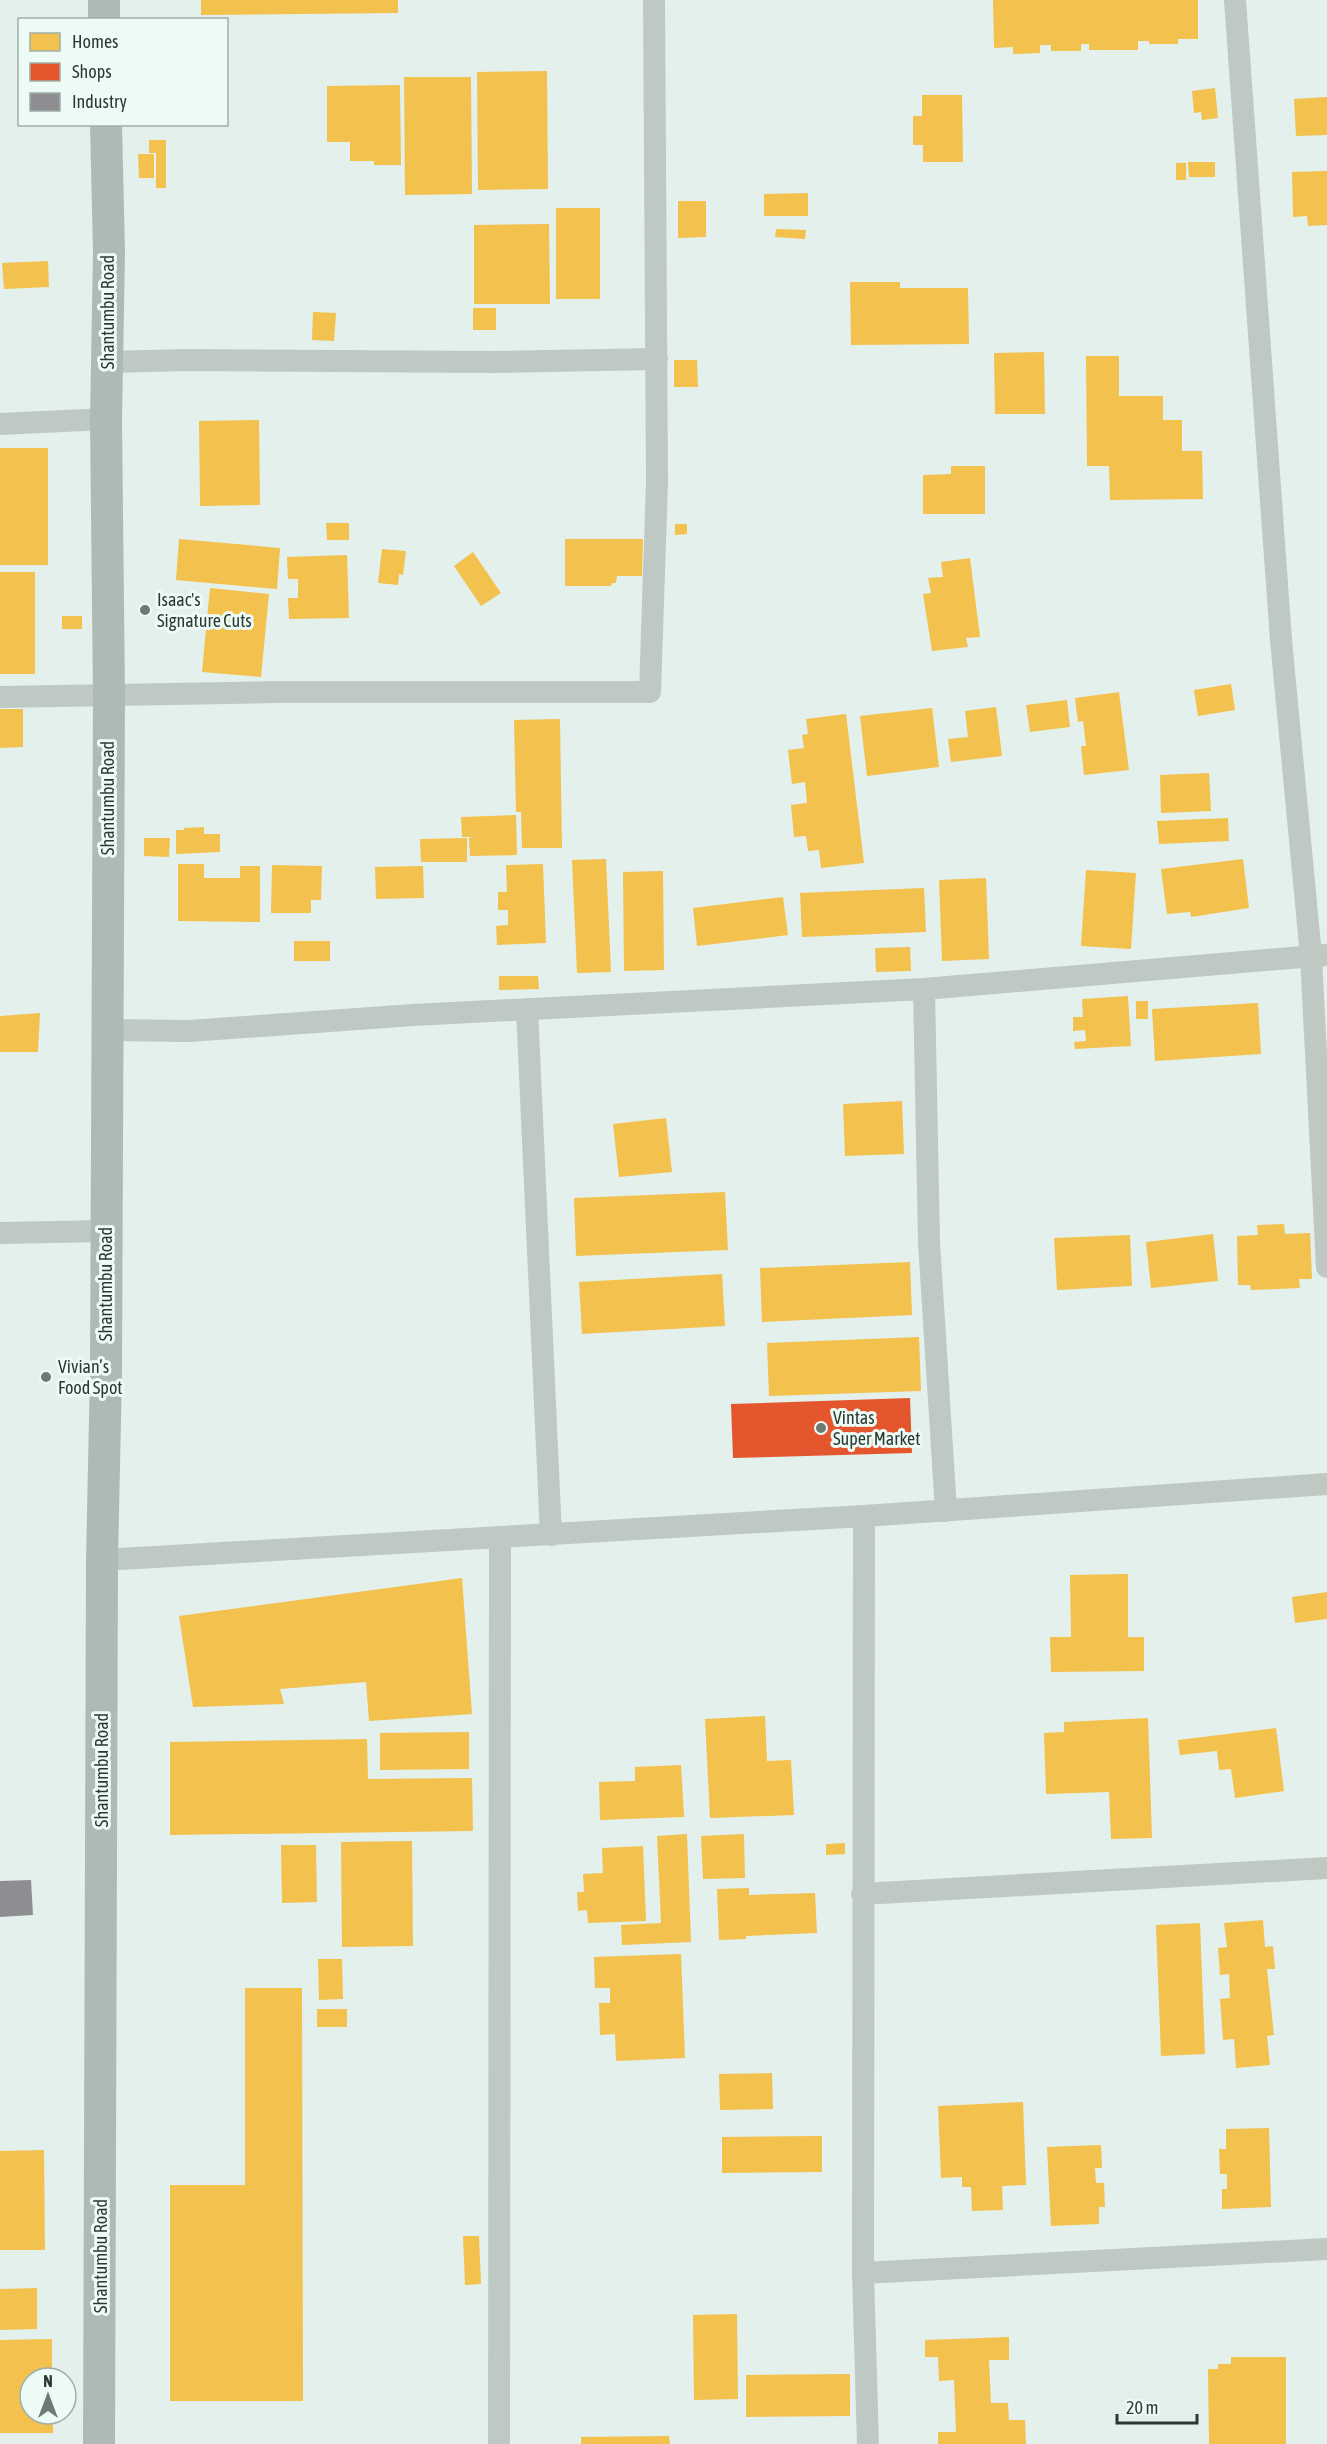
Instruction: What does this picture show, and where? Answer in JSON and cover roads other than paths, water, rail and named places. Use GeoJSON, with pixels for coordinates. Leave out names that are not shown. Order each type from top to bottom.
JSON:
{"type":"FeatureCollection","features":[{"type":"Feature","properties":{"kind":"street"},"geometry":{"type":"LineString","coordinates":[[104,0],[104,18]]}},
{"type":"Feature","properties":{"kind":"street"},"geometry":{"type":"LineString","coordinates":[[0,697],[109,697],[277,692],[650,692],[657,482],[654,0]]}},
{"type":"Feature","properties":{"kind":"street"},"geometry":{"type":"LineString","coordinates":[[1235,0],[1281,640],[1319,955],[1327,1267]]}},
{"type":"Feature","properties":{"kind":"street","name":"Shantumbu Road"},"geometry":{"type":"LineString","coordinates":[[99,2444],[102,1560],[106,1372],[109,697],[106,126]]}},
{"type":"Feature","properties":{"kind":"street"},"geometry":{"type":"LineString","coordinates":[[109,362],[242,360],[495,362],[657,359]]}},
{"type":"Feature","properties":{"kind":"street"},"geometry":{"type":"LineString","coordinates":[[0,424],[106,419]]}},
{"type":"Feature","properties":{"kind":"street"},"geometry":{"type":"LineString","coordinates":[[106,1030],[189,1031],[413,1015],[924,989],[1319,955]]}},
{"type":"Feature","properties":{"kind":"street"},"geometry":{"type":"LineString","coordinates":[[924,989],[929,1242],[946,1511]]}},
{"type":"Feature","properties":{"kind":"street"},"geometry":{"type":"LineString","coordinates":[[527,1009],[551,1535]]}},
{"type":"Feature","properties":{"kind":"street"},"geometry":{"type":"LineString","coordinates":[[0,1233],[106,1231]]}},
{"type":"Feature","properties":{"kind":"street"},"geometry":{"type":"LineString","coordinates":[[102,1560],[946,1511],[1327,1484]]}},
{"type":"Feature","properties":{"kind":"street"},"geometry":{"type":"LineString","coordinates":[[864,1516],[863,2273],[868,2444]]}},
{"type":"Feature","properties":{"kind":"street"},"geometry":{"type":"LineString","coordinates":[[499,2444],[500,1538]]}},
{"type":"Feature","properties":{"kind":"street"},"geometry":{"type":"LineString","coordinates":[[862,1894],[1327,1868]]}},
{"type":"Feature","properties":{"kind":"street"},"geometry":{"type":"LineString","coordinates":[[863,2273],[1327,2249]]}},
{"type":"Feature","properties":{"kind":"place","name":"Isaac's Signature Cuts"},"geometry":{"type":"Point","coordinates":[145,610]}},
{"type":"Feature","properties":{"kind":"place","name":"Vivian’s Food Spot"},"geometry":{"type":"Point","coordinates":[46,1377]}},
{"type":"Feature","properties":{"kind":"place","name":"Vintas Super Market"},"geometry":{"type":"Point","coordinates":[821,1428]}}]}
